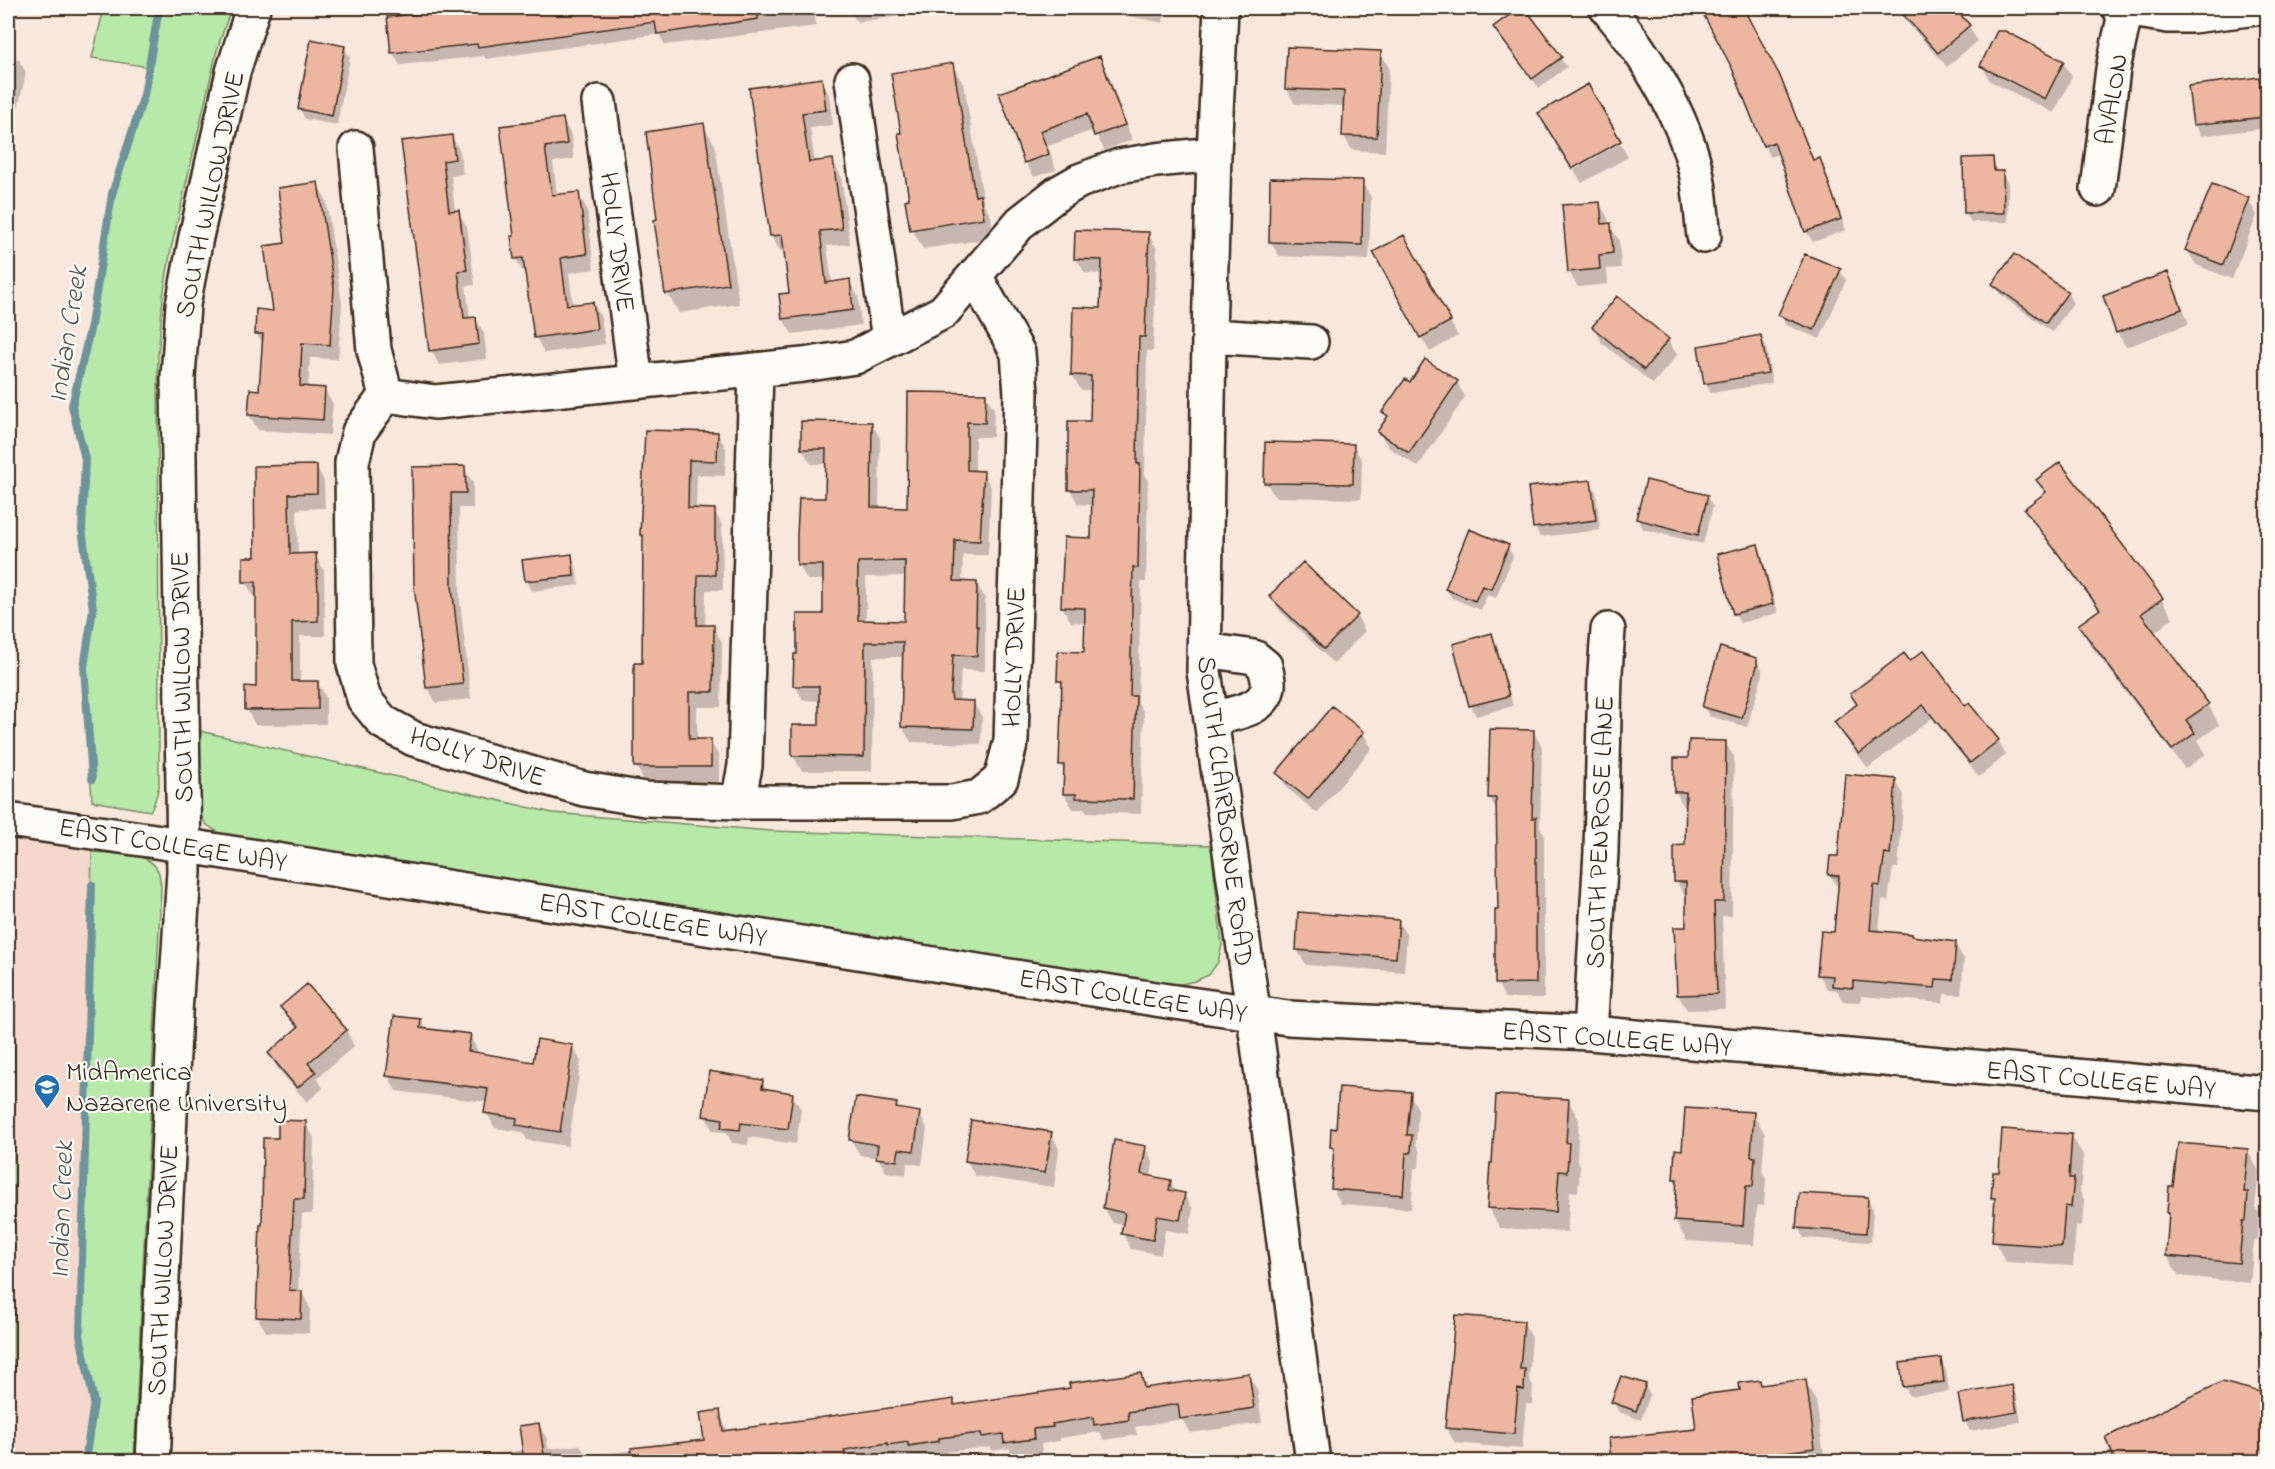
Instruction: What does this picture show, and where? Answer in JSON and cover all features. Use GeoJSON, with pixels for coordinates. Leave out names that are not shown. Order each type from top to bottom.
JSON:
{"type":"FeatureCollection","features":[{"type":"Feature","properties":{"kind":"street","name":"SOUTH WILLOW DRIVE"},"geometry":{"type":"LineString","coordinates":[[153,1461],[184,872],[178,377],[183,305],[196,237],[233,72],[253,8]]}},
{"type":"Feature","properties":{"kind":"street","name":"SOUTH CLAIRBORNE ROAD"},"geometry":{"type":"LineString","coordinates":[[1221,8],[1209,336],[1204,671],[1313,1461]]}},
{"type":"Feature","properties":{"kind":"street"},"geometry":{"type":"LineString","coordinates":[[1607,8],[1632,37],[1660,83],[1688,147],[1696,173],[1704,236]]}},
{"type":"Feature","properties":{"kind":"street"},"geometry":{"type":"LineString","coordinates":[[2123,8],[2168,16],[2192,16],[2257,8]]}},
{"type":"Feature","properties":{"kind":"street","name":"AVALON"},"geometry":{"type":"LineString","coordinates":[[2098,189],[2123,8]]}},
{"type":"Feature","properties":{"kind":"street"},"geometry":{"type":"LineString","coordinates":[[852,80],[889,340]]}},
{"type":"Feature","properties":{"kind":"street","name":"HOLLY DRIVE"},"geometry":{"type":"LineString","coordinates":[[600,102],[636,382]]}},
{"type":"Feature","properties":{"kind":"street"},"geometry":{"type":"LineString","coordinates":[[356,148],[374,350],[386,395],[435,402],[756,370],[855,357],[943,312],[1021,222],[1051,197],[1079,181],[1119,166],[1214,154]]}},
{"type":"Feature","properties":{"kind":"street","name":"HOLLY DRIVE"},"geometry":{"type":"LineString","coordinates":[[386,395],[360,432],[352,462],[354,664],[364,699],[383,722],[414,739],[584,789],[645,799],[738,802],[952,802],[979,797],[1001,779],[1011,741],[1021,394],[1018,353],[975,276]]}},
{"type":"Feature","properties":{"kind":"street"},"geometry":{"type":"LineString","coordinates":[[1209,336],[1311,342]]}},
{"type":"Feature","properties":{"kind":"street"},"geometry":{"type":"LineString","coordinates":[[738,802],[745,766],[756,370]]}},
{"type":"Feature","properties":{"kind":"street","name":"SOUTH PENROSE LANE"},"geometry":{"type":"LineString","coordinates":[[1590,1034],[1601,852],[1608,630]]}},
{"type":"Feature","properties":{"kind":"street"},"geometry":{"type":"LineString","coordinates":[[1205,650],[1254,657],[1265,666],[1268,686],[1262,701],[1250,708],[1212,719]]}},
{"type":"Feature","properties":{"kind":"street","name":"EAST COLLEGE WAY"},"geometry":{"type":"LineString","coordinates":[[8,820],[1288,1018],[1590,1034],[2268,1093]]}},
{"type":"Feature","properties":{"kind":"shaded area","name":"MidAmerica Nazarene University"},"geometry":{"type":"Polygon","coordinates":[[[8,838],[92,852],[80,1335],[94,1402],[85,1461],[8,1461],[8,838]]]}},
{"type":"Feature","properties":{"kind":"green space"},"geometry":{"type":"Polygon","coordinates":[[[104,8],[231,8],[217,50],[171,249],[163,296],[158,356],[159,787],[150,811],[92,801],[84,667],[93,609],[82,529],[85,459],[72,406],[91,325],[112,194],[144,95],[149,67],[92,58],[104,8]]]}},
{"type":"Feature","properties":{"kind":"green space"},"geometry":{"type":"Polygon","coordinates":[[[200,731],[553,813],[771,831],[1211,845],[1222,945],[1218,962],[1209,975],[1173,986],[222,834],[206,824],[199,806],[197,779],[200,731]]]}},
{"type":"Feature","properties":{"kind":"green space"},"geometry":{"type":"Polygon","coordinates":[[[92,852],[129,854],[147,859],[158,871],[161,886],[134,1461],[85,1461],[94,1402],[80,1335],[92,852]]]}},
{"type":"Feature","properties":{"kind":"green space"},"geometry":{"type":"Polygon","coordinates":[[[8,1004],[15,1004],[14,1370],[8,1370],[8,1004]]]}},
{"type":"Feature","properties":{"kind":"building"},"geometry":{"type":"Polygon","coordinates":[[[509,8],[758,8],[758,19],[657,34],[655,22],[478,47],[477,44],[391,53],[387,17],[454,10],[455,15],[509,8]]]}},
{"type":"Feature","properties":{"kind":"building"},"geometry":{"type":"Polygon","coordinates":[[[1519,8],[1525,8],[1562,57],[1532,79],[1493,27],[1519,8]]]}},
{"type":"Feature","properties":{"kind":"building"},"geometry":{"type":"Polygon","coordinates":[[[1700,8],[1743,8],[1780,76],[1813,160],[1820,158],[1841,219],[1805,232],[1774,142],[1763,146],[1732,68],[1700,8]]]}},
{"type":"Feature","properties":{"kind":"building"},"geometry":{"type":"Polygon","coordinates":[[[1897,8],[1954,8],[1970,25],[1938,53],[1897,8]]]}},
{"type":"Feature","properties":{"kind":"building"},"geometry":{"type":"Polygon","coordinates":[[[1997,31],[2005,31],[2064,61],[2045,99],[1980,66],[1997,31]]]}},
{"type":"Feature","properties":{"kind":"building"},"geometry":{"type":"Polygon","coordinates":[[[311,39],[345,46],[332,116],[298,109],[311,39]]]}},
{"type":"Feature","properties":{"kind":"building"},"geometry":{"type":"Polygon","coordinates":[[[1287,47],[1381,51],[1377,137],[1342,136],[1344,91],[1285,89],[1287,47]]]}},
{"type":"Feature","properties":{"kind":"building"},"geometry":{"type":"Polygon","coordinates":[[[1100,56],[1125,125],[1094,136],[1087,114],[1040,131],[1049,154],[1024,163],[999,93],[1100,56]]]}},
{"type":"Feature","properties":{"kind":"building"},"geometry":{"type":"Polygon","coordinates":[[[953,63],[975,196],[980,195],[984,218],[910,230],[905,200],[909,199],[891,73],[953,63]]]}},
{"type":"Feature","properties":{"kind":"building"},"geometry":{"type":"Polygon","coordinates":[[[2259,77],[2264,117],[2193,125],[2188,86],[2259,77]]]}},
{"type":"Feature","properties":{"kind":"building"},"geometry":{"type":"Polygon","coordinates":[[[822,78],[826,110],[802,113],[809,162],[833,159],[842,229],[820,231],[826,283],[850,279],[853,310],[782,319],[779,294],[789,293],[782,235],[770,236],[749,88],[822,78]]]}},
{"type":"Feature","properties":{"kind":"building"},"geometry":{"type":"Polygon","coordinates":[[[1588,84],[1621,141],[1572,169],[1538,113],[1588,84]]]}},
{"type":"Feature","properties":{"kind":"building"},"geometry":{"type":"Polygon","coordinates":[[[563,118],[567,144],[545,147],[552,195],[579,192],[587,254],[561,258],[567,305],[593,302],[597,329],[534,338],[523,258],[514,259],[511,236],[514,236],[500,126],[563,118]]]}},
{"type":"Feature","properties":{"kind":"building"},"geometry":{"type":"Polygon","coordinates":[[[704,123],[728,284],[665,294],[654,220],[657,219],[646,132],[704,123]]]}},
{"type":"Feature","properties":{"kind":"building"},"geometry":{"type":"Polygon","coordinates":[[[452,135],[455,159],[443,161],[449,211],[459,210],[467,270],[458,271],[464,318],[476,317],[479,344],[429,351],[401,141],[452,135]]]}},
{"type":"Feature","properties":{"kind":"building"},"geometry":{"type":"Polygon","coordinates":[[[1993,157],[1994,171],[2003,171],[2004,213],[1964,213],[1963,158],[1993,157]]]}},
{"type":"Feature","properties":{"kind":"building"},"geometry":{"type":"Polygon","coordinates":[[[1270,178],[1363,180],[1362,245],[1269,242],[1270,178]]]}},
{"type":"Feature","properties":{"kind":"building"},"geometry":{"type":"Polygon","coordinates":[[[318,182],[334,288],[330,345],[302,343],[300,386],[325,388],[323,420],[248,415],[250,389],[259,390],[263,334],[255,334],[256,309],[273,311],[264,246],[285,243],[278,188],[318,182]]]}},
{"type":"Feature","properties":{"kind":"building"},"geometry":{"type":"Polygon","coordinates":[[[2212,184],[2249,198],[2223,265],[2185,250],[2212,184]]]}},
{"type":"Feature","properties":{"kind":"building"},"geometry":{"type":"Polygon","coordinates":[[[1600,202],[1602,224],[1611,223],[1613,253],[1599,255],[1600,269],[1568,272],[1562,205],[1600,202]]]}},
{"type":"Feature","properties":{"kind":"building"},"geometry":{"type":"Polygon","coordinates":[[[1075,230],[1149,232],[1145,337],[1139,337],[1138,568],[1133,567],[1130,696],[1136,696],[1133,799],[1076,798],[1076,794],[1063,794],[1064,765],[1059,765],[1062,681],[1057,681],[1058,651],[1084,652],[1085,608],[1061,607],[1064,537],[1091,538],[1092,490],[1068,490],[1068,421],[1090,421],[1091,376],[1071,375],[1073,307],[1100,308],[1102,260],[1074,259],[1075,230]]]}},
{"type":"Feature","properties":{"kind":"building"},"geometry":{"type":"Polygon","coordinates":[[[1404,235],[1451,321],[1420,338],[1373,252],[1404,235]]]}},
{"type":"Feature","properties":{"kind":"building"},"geometry":{"type":"Polygon","coordinates":[[[1805,254],[1841,269],[1814,330],[1778,315],[1805,254]]]}},
{"type":"Feature","properties":{"kind":"building"},"geometry":{"type":"Polygon","coordinates":[[[2014,254],[2068,292],[2046,323],[1992,284],[2014,254]]]}},
{"type":"Feature","properties":{"kind":"building"},"geometry":{"type":"Polygon","coordinates":[[[2168,272],[2182,309],[2116,333],[2103,296],[2168,272]]]}},
{"type":"Feature","properties":{"kind":"building"},"geometry":{"type":"Polygon","coordinates":[[[1617,296],[1669,339],[1644,370],[1592,327],[1617,296]]]}},
{"type":"Feature","properties":{"kind":"building"},"geometry":{"type":"Polygon","coordinates":[[[1761,335],[1768,373],[1704,384],[1698,346],[1761,335]]]}},
{"type":"Feature","properties":{"kind":"building"},"geometry":{"type":"Polygon","coordinates":[[[1425,359],[1458,381],[1409,453],[1377,432],[1388,416],[1382,412],[1405,379],[1410,382],[1425,359]]]}},
{"type":"Feature","properties":{"kind":"building"},"geometry":{"type":"Polygon","coordinates":[[[908,392],[986,393],[985,423],[967,422],[967,470],[984,471],[980,541],[955,540],[954,581],[977,582],[976,626],[978,626],[977,656],[953,655],[951,694],[952,700],[974,701],[973,729],[901,727],[903,642],[865,642],[864,757],[792,756],[792,725],[819,725],[819,686],[793,686],[794,654],[797,654],[797,614],[823,614],[823,565],[797,565],[797,535],[799,498],[825,498],[826,449],[801,449],[801,421],[872,422],[871,507],[907,508],[908,392]],[[905,561],[858,562],[858,620],[904,621],[905,561]]]}},
{"type":"Feature","properties":{"kind":"building"},"geometry":{"type":"Polygon","coordinates":[[[645,430],[718,432],[717,461],[689,460],[688,508],[715,509],[715,575],[698,575],[697,625],[714,625],[713,692],[689,692],[689,739],[711,739],[711,767],[634,767],[634,663],[642,663],[643,535],[640,535],[645,430]]]}},
{"type":"Feature","properties":{"kind":"building"},"geometry":{"type":"Polygon","coordinates":[[[1265,442],[1354,444],[1353,484],[1264,483],[1265,442]]]}},
{"type":"Feature","properties":{"kind":"building"},"geometry":{"type":"Polygon","coordinates":[[[2060,462],[2163,598],[2141,614],[2209,704],[2186,720],[2195,733],[2172,750],[2078,625],[2100,609],[2024,509],[2046,492],[2036,480],[2060,462]]]}},
{"type":"Feature","properties":{"kind":"building"},"geometry":{"type":"Polygon","coordinates":[[[317,465],[317,493],[289,494],[290,554],[316,553],[318,593],[318,621],[292,622],[292,681],[318,681],[318,709],[245,710],[245,686],[256,687],[256,582],[243,582],[243,557],[255,557],[254,466],[317,465]]]}},
{"type":"Feature","properties":{"kind":"building"},"geometry":{"type":"Polygon","coordinates":[[[465,466],[466,493],[451,493],[452,586],[463,684],[426,688],[414,585],[412,467],[465,466]]]}},
{"type":"Feature","properties":{"kind":"building"},"geometry":{"type":"Polygon","coordinates":[[[1591,480],[1596,520],[1533,528],[1528,487],[1591,480]]]}},
{"type":"Feature","properties":{"kind":"building"},"geometry":{"type":"Polygon","coordinates":[[[1646,480],[1708,495],[1698,535],[1636,519],[1646,480]]]}},
{"type":"Feature","properties":{"kind":"building"},"geometry":{"type":"Polygon","coordinates":[[[1469,529],[1509,545],[1491,589],[1482,586],[1475,601],[1445,589],[1469,529]]]}},
{"type":"Feature","properties":{"kind":"building"},"geometry":{"type":"Polygon","coordinates":[[[1758,544],[1773,604],[1733,614],[1717,554],[1758,544]]]}},
{"type":"Feature","properties":{"kind":"building"},"geometry":{"type":"Polygon","coordinates":[[[572,554],[574,576],[525,581],[522,560],[572,554]]]}},
{"type":"Feature","properties":{"kind":"building"},"geometry":{"type":"Polygon","coordinates":[[[1303,562],[1358,615],[1324,649],[1269,596],[1303,562]]]}},
{"type":"Feature","properties":{"kind":"building"},"geometry":{"type":"Polygon","coordinates":[[[1492,633],[1509,696],[1469,706],[1453,644],[1492,633]]]}},
{"type":"Feature","properties":{"kind":"building"},"geometry":{"type":"Polygon","coordinates":[[[1720,647],[1757,658],[1757,666],[1742,718],[1702,707],[1720,647]]]}},
{"type":"Feature","properties":{"kind":"building"},"geometry":{"type":"Polygon","coordinates":[[[1924,650],[1965,706],[1969,703],[1999,740],[1970,763],[1923,705],[1859,754],[1834,722],[1857,704],[1850,694],[1904,653],[1910,661],[1924,650]]]}},
{"type":"Feature","properties":{"kind":"building"},"geometry":{"type":"Polygon","coordinates":[[[1332,706],[1364,732],[1308,799],[1276,773],[1332,706]]]}},
{"type":"Feature","properties":{"kind":"building"},"geometry":{"type":"Polygon","coordinates":[[[1490,729],[1534,730],[1532,818],[1536,817],[1536,983],[1495,984],[1495,910],[1498,910],[1496,798],[1488,798],[1490,729]]]}},
{"type":"Feature","properties":{"kind":"building"},"geometry":{"type":"Polygon","coordinates":[[[1689,740],[1726,741],[1724,902],[1714,902],[1717,994],[1677,995],[1674,927],[1686,927],[1686,882],[1674,882],[1674,846],[1685,845],[1686,792],[1674,792],[1674,758],[1688,758],[1689,740]]]}},
{"type":"Feature","properties":{"kind":"building"},"geometry":{"type":"Polygon","coordinates":[[[1845,774],[1896,779],[1890,854],[1885,853],[1880,886],[1874,885],[1870,930],[1912,934],[1912,936],[1956,942],[1953,980],[1936,979],[1935,988],[1853,981],[1853,988],[1832,986],[1833,976],[1817,975],[1821,931],[1834,932],[1839,876],[1828,875],[1830,856],[1838,856],[1845,774]]]}},
{"type":"Feature","properties":{"kind":"building"},"geometry":{"type":"Polygon","coordinates":[[[1298,912],[1399,920],[1396,958],[1296,950],[1298,912]]]}},
{"type":"Feature","properties":{"kind":"building"},"geometry":{"type":"Polygon","coordinates":[[[307,984],[347,1030],[308,1063],[316,1072],[297,1088],[268,1053],[298,1027],[280,1007],[307,984]]]}},
{"type":"Feature","properties":{"kind":"building"},"geometry":{"type":"Polygon","coordinates":[[[394,1016],[421,1019],[420,1028],[471,1034],[468,1051],[533,1062],[537,1039],[573,1045],[560,1132],[516,1125],[517,1118],[484,1113],[488,1089],[386,1076],[394,1016]]]}},
{"type":"Feature","properties":{"kind":"building"},"geometry":{"type":"Polygon","coordinates":[[[709,1071],[763,1080],[762,1088],[793,1093],[788,1129],[741,1123],[740,1130],[721,1128],[723,1119],[703,1116],[709,1071]]]}},
{"type":"Feature","properties":{"kind":"building"},"geometry":{"type":"Polygon","coordinates":[[[1339,1087],[1411,1092],[1407,1135],[1412,1135],[1411,1153],[1406,1153],[1403,1195],[1331,1189],[1334,1148],[1330,1147],[1331,1128],[1336,1129],[1339,1087]]]}},
{"type":"Feature","properties":{"kind":"building"},"geometry":{"type":"Polygon","coordinates":[[[1496,1095],[1569,1099],[1566,1142],[1569,1143],[1567,1172],[1559,1171],[1556,1212],[1487,1208],[1496,1095]]]}},
{"type":"Feature","properties":{"kind":"building"},"geometry":{"type":"Polygon","coordinates":[[[856,1097],[897,1103],[896,1108],[920,1112],[914,1151],[899,1149],[897,1161],[876,1158],[878,1145],[849,1140],[856,1097]]]}},
{"type":"Feature","properties":{"kind":"building"},"geometry":{"type":"Polygon","coordinates":[[[1685,1108],[1754,1112],[1751,1156],[1755,1157],[1753,1186],[1746,1186],[1743,1226],[1674,1221],[1677,1179],[1673,1179],[1675,1149],[1682,1150],[1685,1108]]]}},
{"type":"Feature","properties":{"kind":"building"},"geometry":{"type":"Polygon","coordinates":[[[278,1120],[306,1121],[304,1199],[294,1199],[289,1290],[302,1291],[301,1319],[256,1317],[260,1225],[262,1225],[263,1138],[278,1138],[278,1120]]]}},
{"type":"Feature","properties":{"kind":"building"},"geometry":{"type":"Polygon","coordinates":[[[971,1120],[1052,1132],[1045,1173],[965,1161],[971,1120]]]}},
{"type":"Feature","properties":{"kind":"building"},"geometry":{"type":"Polygon","coordinates":[[[2002,1129],[2072,1134],[2069,1178],[2074,1178],[2071,1207],[2065,1206],[2062,1247],[1992,1242],[1995,1198],[1991,1198],[1993,1172],[1999,1172],[2002,1129]]]}},
{"type":"Feature","properties":{"kind":"building"},"geometry":{"type":"Polygon","coordinates":[[[1114,1140],[1146,1146],[1141,1174],[1171,1180],[1169,1190],[1185,1193],[1180,1220],[1157,1216],[1153,1240],[1121,1234],[1125,1213],[1103,1208],[1114,1140]]]}},
{"type":"Feature","properties":{"kind":"building"},"geometry":{"type":"Polygon","coordinates":[[[2178,1143],[2248,1149],[2244,1192],[2248,1192],[2246,1221],[2243,1221],[2239,1263],[2166,1256],[2169,1186],[2173,1186],[2178,1143]]]}},
{"type":"Feature","properties":{"kind":"building"},"geometry":{"type":"Polygon","coordinates":[[[1799,1193],[1868,1197],[1866,1233],[1796,1228],[1799,1193]]]}},
{"type":"Feature","properties":{"kind":"building"},"geometry":{"type":"Polygon","coordinates":[[[1455,1315],[1524,1321],[1520,1369],[1525,1369],[1524,1390],[1518,1389],[1514,1434],[1445,1428],[1455,1315]]]}},
{"type":"Feature","properties":{"kind":"building"},"geometry":{"type":"Polygon","coordinates":[[[1941,1358],[1944,1382],[1903,1387],[1900,1363],[1941,1358]]]}},
{"type":"Feature","properties":{"kind":"building"},"geometry":{"type":"Polygon","coordinates":[[[1141,1373],[1144,1388],[1249,1373],[1254,1408],[1180,1419],[1178,1404],[1128,1412],[1129,1420],[1094,1425],[1093,1417],[1052,1424],[1053,1427],[1033,1429],[1034,1439],[1004,1443],[1003,1434],[982,1437],[981,1433],[939,1438],[939,1441],[908,1446],[908,1442],[888,1445],[888,1443],[844,1450],[846,1459],[827,1461],[816,1461],[815,1453],[761,1461],[632,1461],[631,1448],[704,1440],[700,1413],[720,1410],[723,1431],[954,1399],[954,1405],[1070,1388],[1069,1383],[1141,1373]]]}},
{"type":"Feature","properties":{"kind":"building"},"geometry":{"type":"Polygon","coordinates":[[[1621,1376],[1646,1384],[1636,1411],[1611,1402],[1621,1376]]]}},
{"type":"Feature","properties":{"kind":"building"},"geometry":{"type":"Polygon","coordinates":[[[1806,1379],[1815,1448],[1769,1454],[1770,1461],[1749,1461],[1748,1458],[1720,1461],[1611,1461],[1609,1438],[1696,1429],[1692,1396],[1740,1390],[1739,1383],[1760,1380],[1761,1385],[1806,1379]]]}},
{"type":"Feature","properties":{"kind":"building"},"geometry":{"type":"Polygon","coordinates":[[[2222,1382],[2268,1394],[2268,1461],[2245,1457],[2241,1461],[2115,1461],[2106,1437],[2222,1382]]]}},
{"type":"Feature","properties":{"kind":"building"},"geometry":{"type":"Polygon","coordinates":[[[2012,1385],[2017,1412],[1963,1422],[1958,1394],[2012,1385]]]}},
{"type":"Feature","properties":{"kind":"building"},"geometry":{"type":"Polygon","coordinates":[[[539,1423],[545,1461],[524,1461],[519,1426],[539,1423]]]}},
{"type":"Feature","properties":{"kind":"waterway","name":"Indian Creek"},"geometry":{"type":"LineString","coordinates":[[92,779],[84,667],[93,609],[82,529],[85,459],[72,406],[91,325],[112,194],[144,95],[159,8]]}},
{"type":"Feature","properties":{"kind":"waterway","name":"Indian Creek"},"geometry":{"type":"LineString","coordinates":[[85,1462],[94,1402],[80,1335],[92,885]]}},
{"type":"Feature","properties":{"kind":"place","name":"MidAmerica Nazarene University"},"geometry":{"type":"Point","coordinates":[47,1110]}}]}
